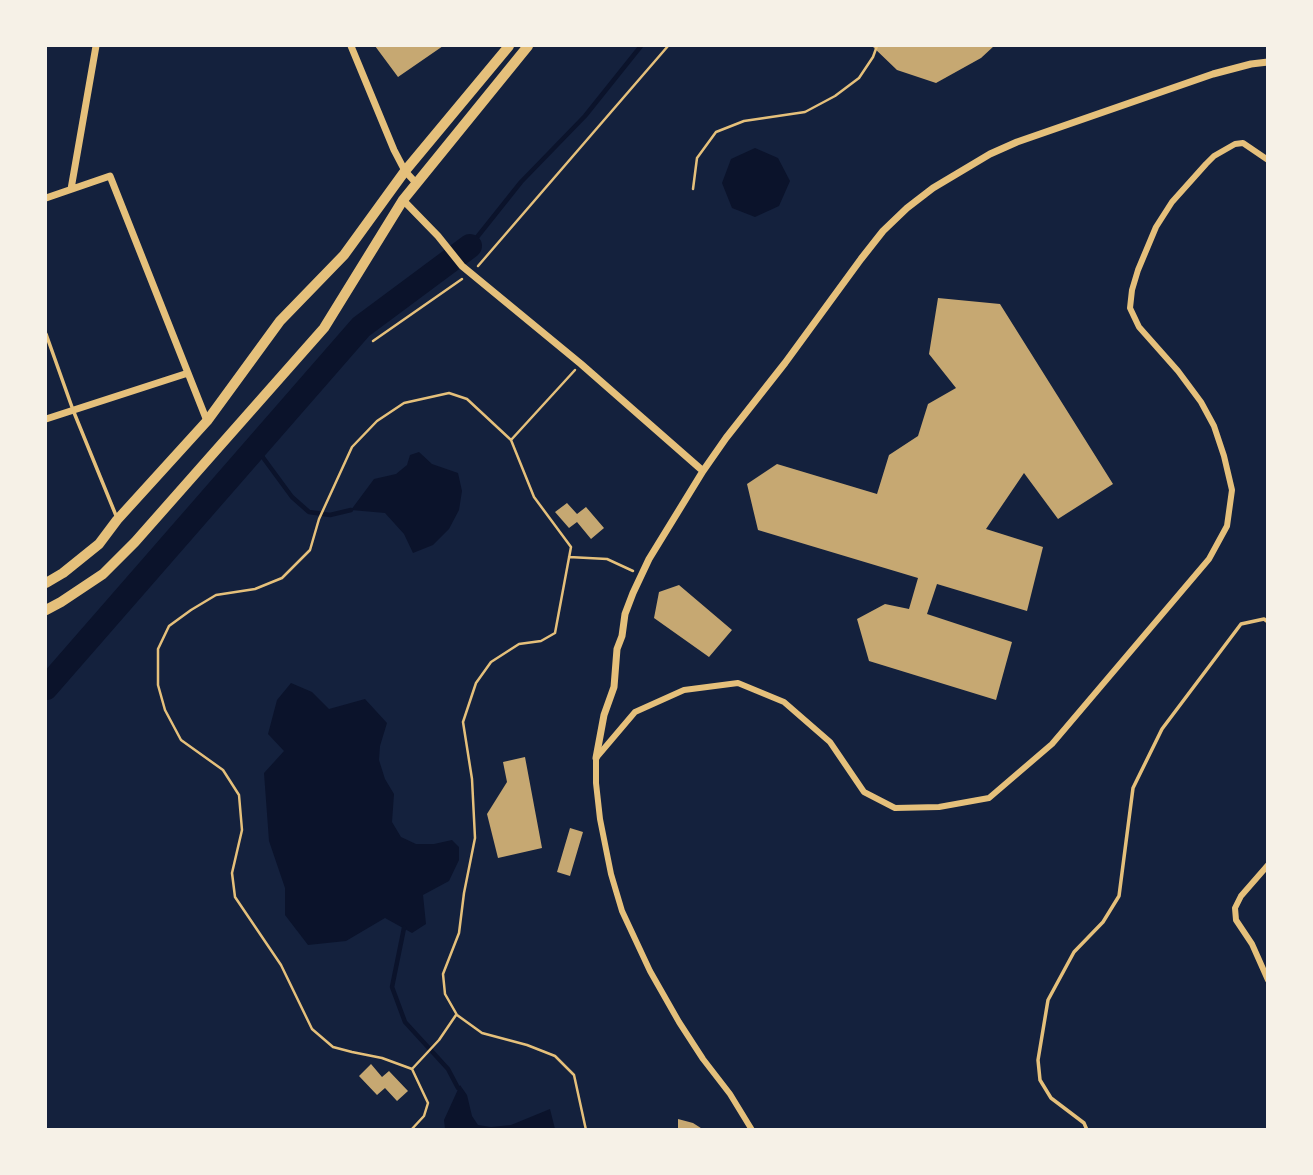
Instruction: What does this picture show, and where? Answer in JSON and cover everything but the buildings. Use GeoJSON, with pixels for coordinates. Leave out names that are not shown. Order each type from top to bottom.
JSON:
{"type":"FeatureCollection","features":[{"type":"Feature","properties":{"kind":"street"},"geometry":{"type":"LineString","coordinates":[[71,189],[96,46]]}},
{"type":"Feature","properties":{"kind":"street"},"geometry":{"type":"LineString","coordinates":[[351,46],[394,150],[405,171],[416,183]]}},
{"type":"Feature","properties":{"kind":"street"},"geometry":{"type":"LineString","coordinates":[[46,583],[99,544],[117,520],[207,421],[280,321],[344,255],[405,171],[509,46]]}},
{"type":"Feature","properties":{"kind":"street"},"geometry":{"type":"LineString","coordinates":[[46,610],[103,574],[135,542],[324,328],[403,200],[528,46]]}},
{"type":"Feature","properties":{"kind":"street"},"geometry":{"type":"LineString","coordinates":[[752,1129],[680,1022],[650,971],[622,911],[600,819],[596,758],[604,715],[614,687],[617,649],[625,614],[649,559],[726,438],[883,231],[907,208],[933,188],[990,153],[1017,142],[1213,74],[1268,62]]}},
{"type":"Feature","properties":{"kind":"street"},"geometry":{"type":"LineString","coordinates":[[596,758],[635,712],[684,690],[738,682],[784,702],[830,742],[864,792],[895,808],[939,807],[989,798],[1052,744],[1209,559],[1227,526],[1232,490],[1213,426],[1201,402],[1178,371],[1139,327],[1130,308],[1132,290],[1156,227],[1172,202],[1214,156],[1235,144],[1243,143],[1268,160]]}},
{"type":"Feature","properties":{"kind":"street"},"geometry":{"type":"LineString","coordinates":[[46,198],[110,176],[207,421]]}},
{"type":"Feature","properties":{"kind":"street"},"geometry":{"type":"LineString","coordinates":[[403,200],[438,236],[462,266],[581,364],[703,471]]}},
{"type":"Feature","properties":{"kind":"street"},"geometry":{"type":"LineString","coordinates":[[46,419],[188,373]]}},
{"type":"Feature","properties":{"kind":"street"},"geometry":{"type":"LineString","coordinates":[[1268,866],[1241,896],[1236,908],[1236,920],[1252,944],[1268,980]]}},
{"type":"Feature","properties":{"kind":"lane"},"geometry":{"type":"LineString","coordinates":[[46,334],[117,520]]}},
{"type":"Feature","properties":{"kind":"lane"},"geometry":{"type":"LineString","coordinates":[[1087,1129],[1084,1123],[1051,1098],[1040,1080],[1038,1060],[1048,1000],[1074,951],[1103,922],[1119,896],[1133,788],[1162,729],[1241,624],[1264,619],[1268,622]]}},
{"type":"Feature","properties":{"kind":"path"},"geometry":{"type":"LineString","coordinates":[[373,341],[471,274],[668,46]]}},
{"type":"Feature","properties":{"kind":"path"},"geometry":{"type":"LineString","coordinates":[[693,189],[697,158],[716,132],[744,121],[805,112],[835,96],[859,78],[877,46]]}},
{"type":"Feature","properties":{"kind":"path"},"geometry":{"type":"LineString","coordinates":[[511,440],[581,364]]}},
{"type":"Feature","properties":{"kind":"path"},"geometry":{"type":"LineString","coordinates":[[411,1129],[424,1116],[428,1103],[412,1069],[382,1058],[333,1047],[312,1029],[281,965],[235,897],[232,873],[242,830],[239,794],[223,770],[181,740],[165,710],[158,685],[159,649],[169,626],[216,595],[255,589],[282,578],[310,550],[319,519],[352,447],[377,421],[404,403],[449,393],[467,399],[511,440],[534,498],[571,547],[555,633],[541,641],[519,644],[491,662],[476,683],[463,722],[472,779],[475,838],[459,933],[443,974],[445,993],[457,1015],[482,1033],[555,1056],[574,1075],[586,1129]]}},
{"type":"Feature","properties":{"kind":"path"},"geometry":{"type":"LineString","coordinates":[[569,557],[607,559],[642,576]]}},
{"type":"Feature","properties":{"kind":"path"},"geometry":{"type":"LineString","coordinates":[[412,1069],[439,1040],[457,1015]]}},
{"type":"Feature","properties":{"kind":"water"},"geometry":{"type":"Polygon","coordinates":[[[755,148],[778,158],[790,181],[779,206],[755,217],[732,208],[722,183],[731,159],[755,148]]]}},
{"type":"Feature","properties":{"kind":"water"},"geometry":{"type":"Polygon","coordinates":[[[419,452],[432,464],[458,473],[462,491],[459,510],[449,529],[433,545],[413,553],[404,534],[385,513],[351,510],[374,479],[396,474],[407,465],[410,455],[419,452]]]}},
{"type":"Feature","properties":{"kind":"water"},"geometry":{"type":"Polygon","coordinates":[[[291,683],[312,692],[329,709],[365,699],[387,723],[379,760],[385,779],[394,794],[392,822],[401,837],[416,844],[452,840],[459,847],[459,860],[449,881],[423,895],[426,924],[412,933],[385,918],[346,941],[308,945],[285,915],[285,888],[269,841],[264,773],[284,751],[268,734],[277,700],[291,683]]]}},
{"type":"Feature","properties":{"kind":"water"},"geometry":{"type":"Polygon","coordinates":[[[460,1085],[467,1095],[472,1116],[478,1125],[511,1125],[550,1109],[555,1129],[445,1129],[444,1120],[460,1085]]]}},
{"type":"Feature","properties":{"kind":"waterway"},"geometry":{"type":"LineString","coordinates":[[470,246],[521,182],[585,116],[641,46]]}},
{"type":"Feature","properties":{"kind":"waterway"},"geometry":{"type":"LineString","coordinates":[[46,688],[361,327],[470,246]]}},
{"type":"Feature","properties":{"kind":"waterway"},"geometry":{"type":"LineString","coordinates":[[256,448],[292,497],[309,512],[330,515],[351,510]]}},
{"type":"Feature","properties":{"kind":"waterway"},"geometry":{"type":"LineString","coordinates":[[404,928],[392,987],[405,1022],[448,1069],[458,1088]]}}]}
